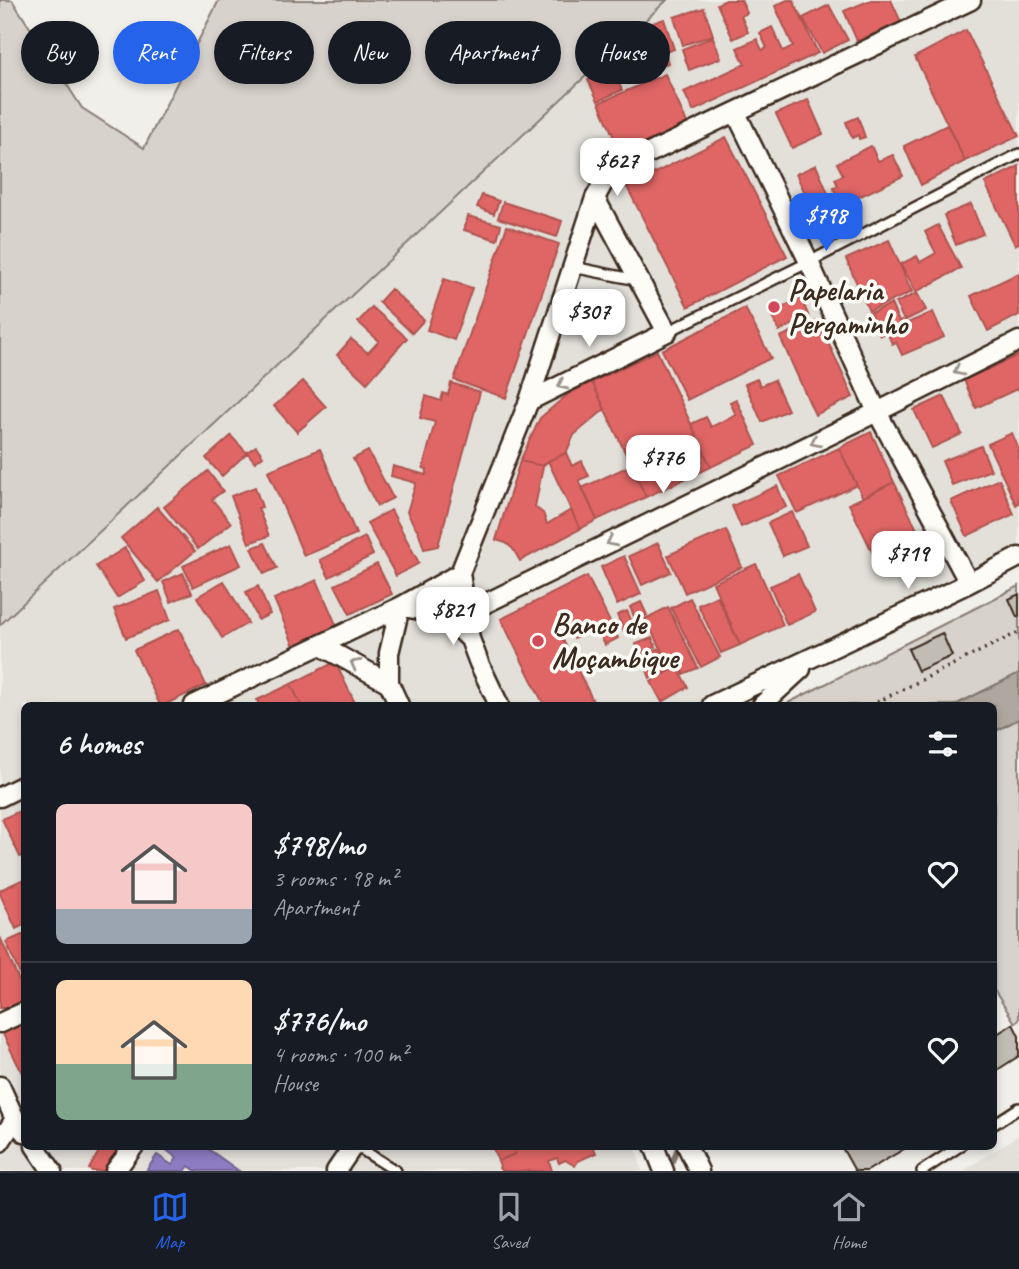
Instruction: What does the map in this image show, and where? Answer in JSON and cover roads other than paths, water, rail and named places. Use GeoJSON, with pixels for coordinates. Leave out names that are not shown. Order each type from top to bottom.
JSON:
{"type":"FeatureCollection","features":[{"type":"Feature","properties":{"kind":"street"},"geometry":{"type":"LineString","coordinates":[[498,702],[470,639],[460,573],[529,401],[595,198],[606,180],[626,164],[971,0]]}},
{"type":"Feature","properties":{"kind":"street"},"geometry":{"type":"LineString","coordinates":[[736,113],[809,262],[877,412],[969,583]]}},
{"type":"Feature","properties":{"kind":"street"},"geometry":{"type":"LineString","coordinates":[[529,401],[667,332],[595,198]]}},
{"type":"Feature","properties":{"kind":"street"},"geometry":{"type":"LineString","coordinates":[[466,613],[1019,341]]}},
{"type":"Feature","properties":{"kind":"street"},"geometry":{"type":"LineString","coordinates":[[718,702],[1019,557]]}},
{"type":"Feature","properties":{"kind":"street"},"geometry":{"type":"LineString","coordinates":[[200,702],[400,607],[460,573]]}},
{"type":"Feature","properties":{"kind":"street"},"geometry":{"type":"LineString","coordinates":[[400,607],[435,612],[470,639]]}},
{"type":"Feature","properties":{"kind":"street"},"geometry":{"type":"LineString","coordinates":[[398,702],[389,683],[389,653],[400,607]]}},
{"type":"Feature","properties":{"kind":"street"},"geometry":{"type":"LineString","coordinates":[[321,646],[389,683]]}},
{"type":"Feature","properties":{"kind":"street"},"geometry":{"type":"LineString","coordinates":[[765,702],[814,657]]}},
{"type":"Feature","properties":{"kind":"street"},"geometry":{"type":"LineString","coordinates":[[0,797],[21,786]]}},
{"type":"Feature","properties":{"kind":"street"},"geometry":{"type":"LineString","coordinates":[[0,1023],[21,1013]]}},
{"type":"Feature","properties":{"kind":"street"},"geometry":{"type":"LineString","coordinates":[[0,1086],[20,1126],[0,1142]]}},
{"type":"Feature","properties":{"kind":"street"},"geometry":{"type":"LineString","coordinates":[[37,1150],[52,1171]]}},
{"type":"Feature","properties":{"kind":"street"},"geometry":{"type":"LineString","coordinates":[[116,1171],[131,1150]]}},
{"type":"Feature","properties":{"kind":"street"},"geometry":{"type":"LineString","coordinates":[[336,1171],[351,1150]]}},
{"type":"Feature","properties":{"kind":"street"},"geometry":{"type":"LineString","coordinates":[[656,1150],[664,1171]]}},
{"type":"Feature","properties":{"kind":"street"},"geometry":{"type":"LineString","coordinates":[[689,1150],[699,1171]]}},
{"type":"Feature","properties":{"kind":"lane"},"geometry":{"type":"LineString","coordinates":[[667,332],[1019,154]]}},
{"type":"Feature","properties":{"kind":"lane"},"geometry":{"type":"LineString","coordinates":[[573,267],[640,280]]}},
{"type":"Feature","properties":{"kind":"lane"},"geometry":{"type":"LineString","coordinates":[[997,1122],[1019,1108]]}},
{"type":"Feature","properties":{"kind":"lane"},"geometry":{"type":"LineString","coordinates":[[361,1150],[396,1171]]}},
{"type":"Feature","properties":{"kind":"lane"},"geometry":{"type":"LineString","coordinates":[[922,1171],[954,1150]]}},
{"type":"Feature","properties":{"kind":"waterway"},"geometry":{"type":"LineString","coordinates":[[669,1171],[677,1150]]}},
{"type":"Feature","properties":{"kind":"place","name":"Papelaria Pergaminho"},"geometry":{"type":"Point","coordinates":[774,307]}},
{"type":"Feature","properties":{"kind":"place","name":"Banco de Moçambique"},"geometry":{"type":"Point","coordinates":[538,641]}}]}
